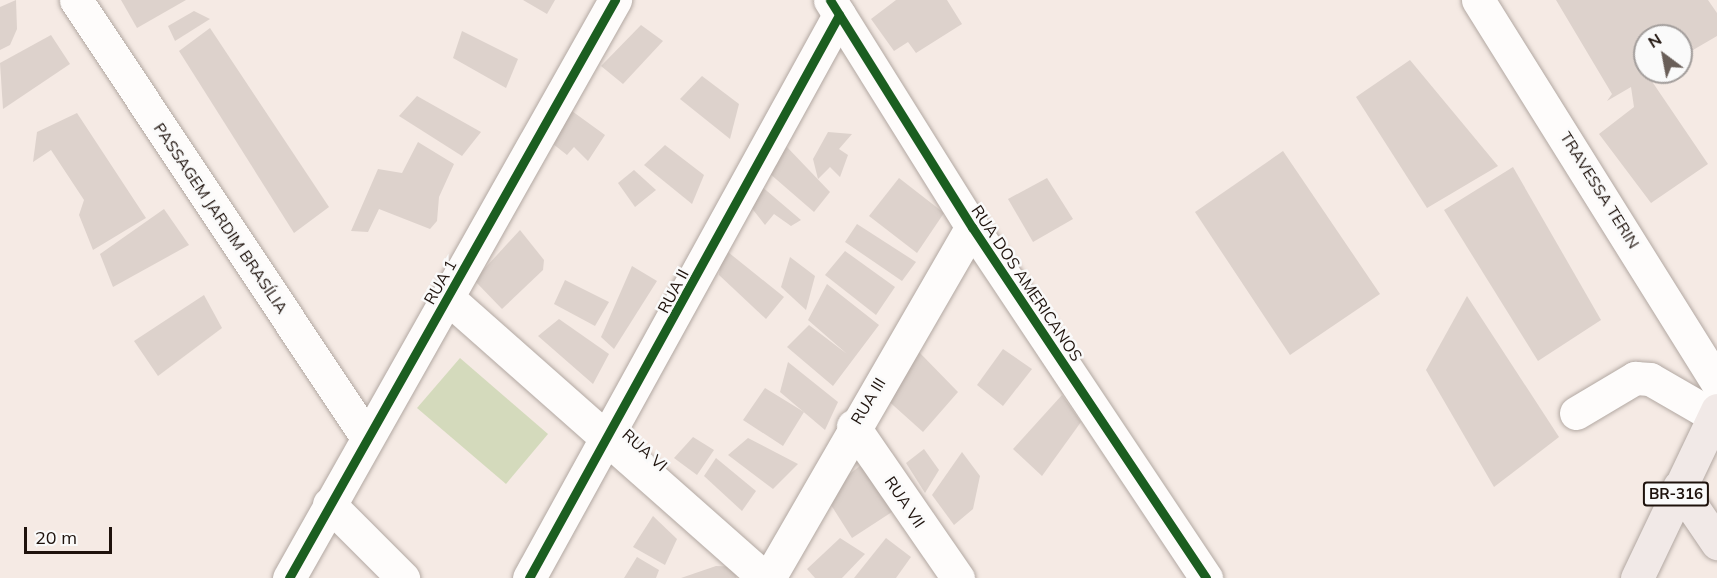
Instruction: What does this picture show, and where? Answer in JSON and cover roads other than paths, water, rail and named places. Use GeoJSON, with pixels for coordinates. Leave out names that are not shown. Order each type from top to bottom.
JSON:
{"type":"FeatureCollection","features":[{"type":"Feature","properties":{"kind":"highway","name":"BR-316"},"geometry":{"type":"LineString","coordinates":[[1636,578],[1715,413]]}},
{"type":"Feature","properties":{"kind":"highway"},"geometry":{"type":"LineString","coordinates":[[1679,487],[1717,543]]}},
{"type":"Feature","properties":{"kind":"street","name":"PASSAGEM JARDIM BRASÍLIA"},"geometry":{"type":"LineString","coordinates":[[76,0],[366,436]]}},
{"type":"Feature","properties":{"kind":"street","name":"RUA 1"},"geometry":{"type":"LineString","coordinates":[[289,578],[366,436],[448,298],[615,0]]}},
{"type":"Feature","properties":{"kind":"street","name":"TRAVESSA TERIN"},"geometry":{"type":"LineString","coordinates":[[1479,0],[1717,382]]}},
{"type":"Feature","properties":{"kind":"street","name":"RUA DOS AMERICANOS"},"geometry":{"type":"LineString","coordinates":[[835,8],[972,227],[1206,578]]}},
{"type":"Feature","properties":{"kind":"street","name":"RUA II"},"geometry":{"type":"LineString","coordinates":[[529,578],[610,439],[835,8]]}},
{"type":"Feature","properties":{"kind":"street","name":"RUA III"},"geometry":{"type":"LineString","coordinates":[[767,578],[853,426],[972,227]]}},
{"type":"Feature","properties":{"kind":"street","name":"RUA VI"},"geometry":{"type":"LineString","coordinates":[[448,298],[767,578]]}},
{"type":"Feature","properties":{"kind":"street"},"geometry":{"type":"LineString","coordinates":[[1576,412],[1635,378],[1650,379],[1715,413]]}},
{"type":"Feature","properties":{"kind":"street","name":"RUA VII"},"geometry":{"type":"LineString","coordinates":[[853,426],[958,578]]}},
{"type":"Feature","properties":{"kind":"street"},"geometry":{"type":"LineString","coordinates":[[329,504],[403,578]]}}]}
